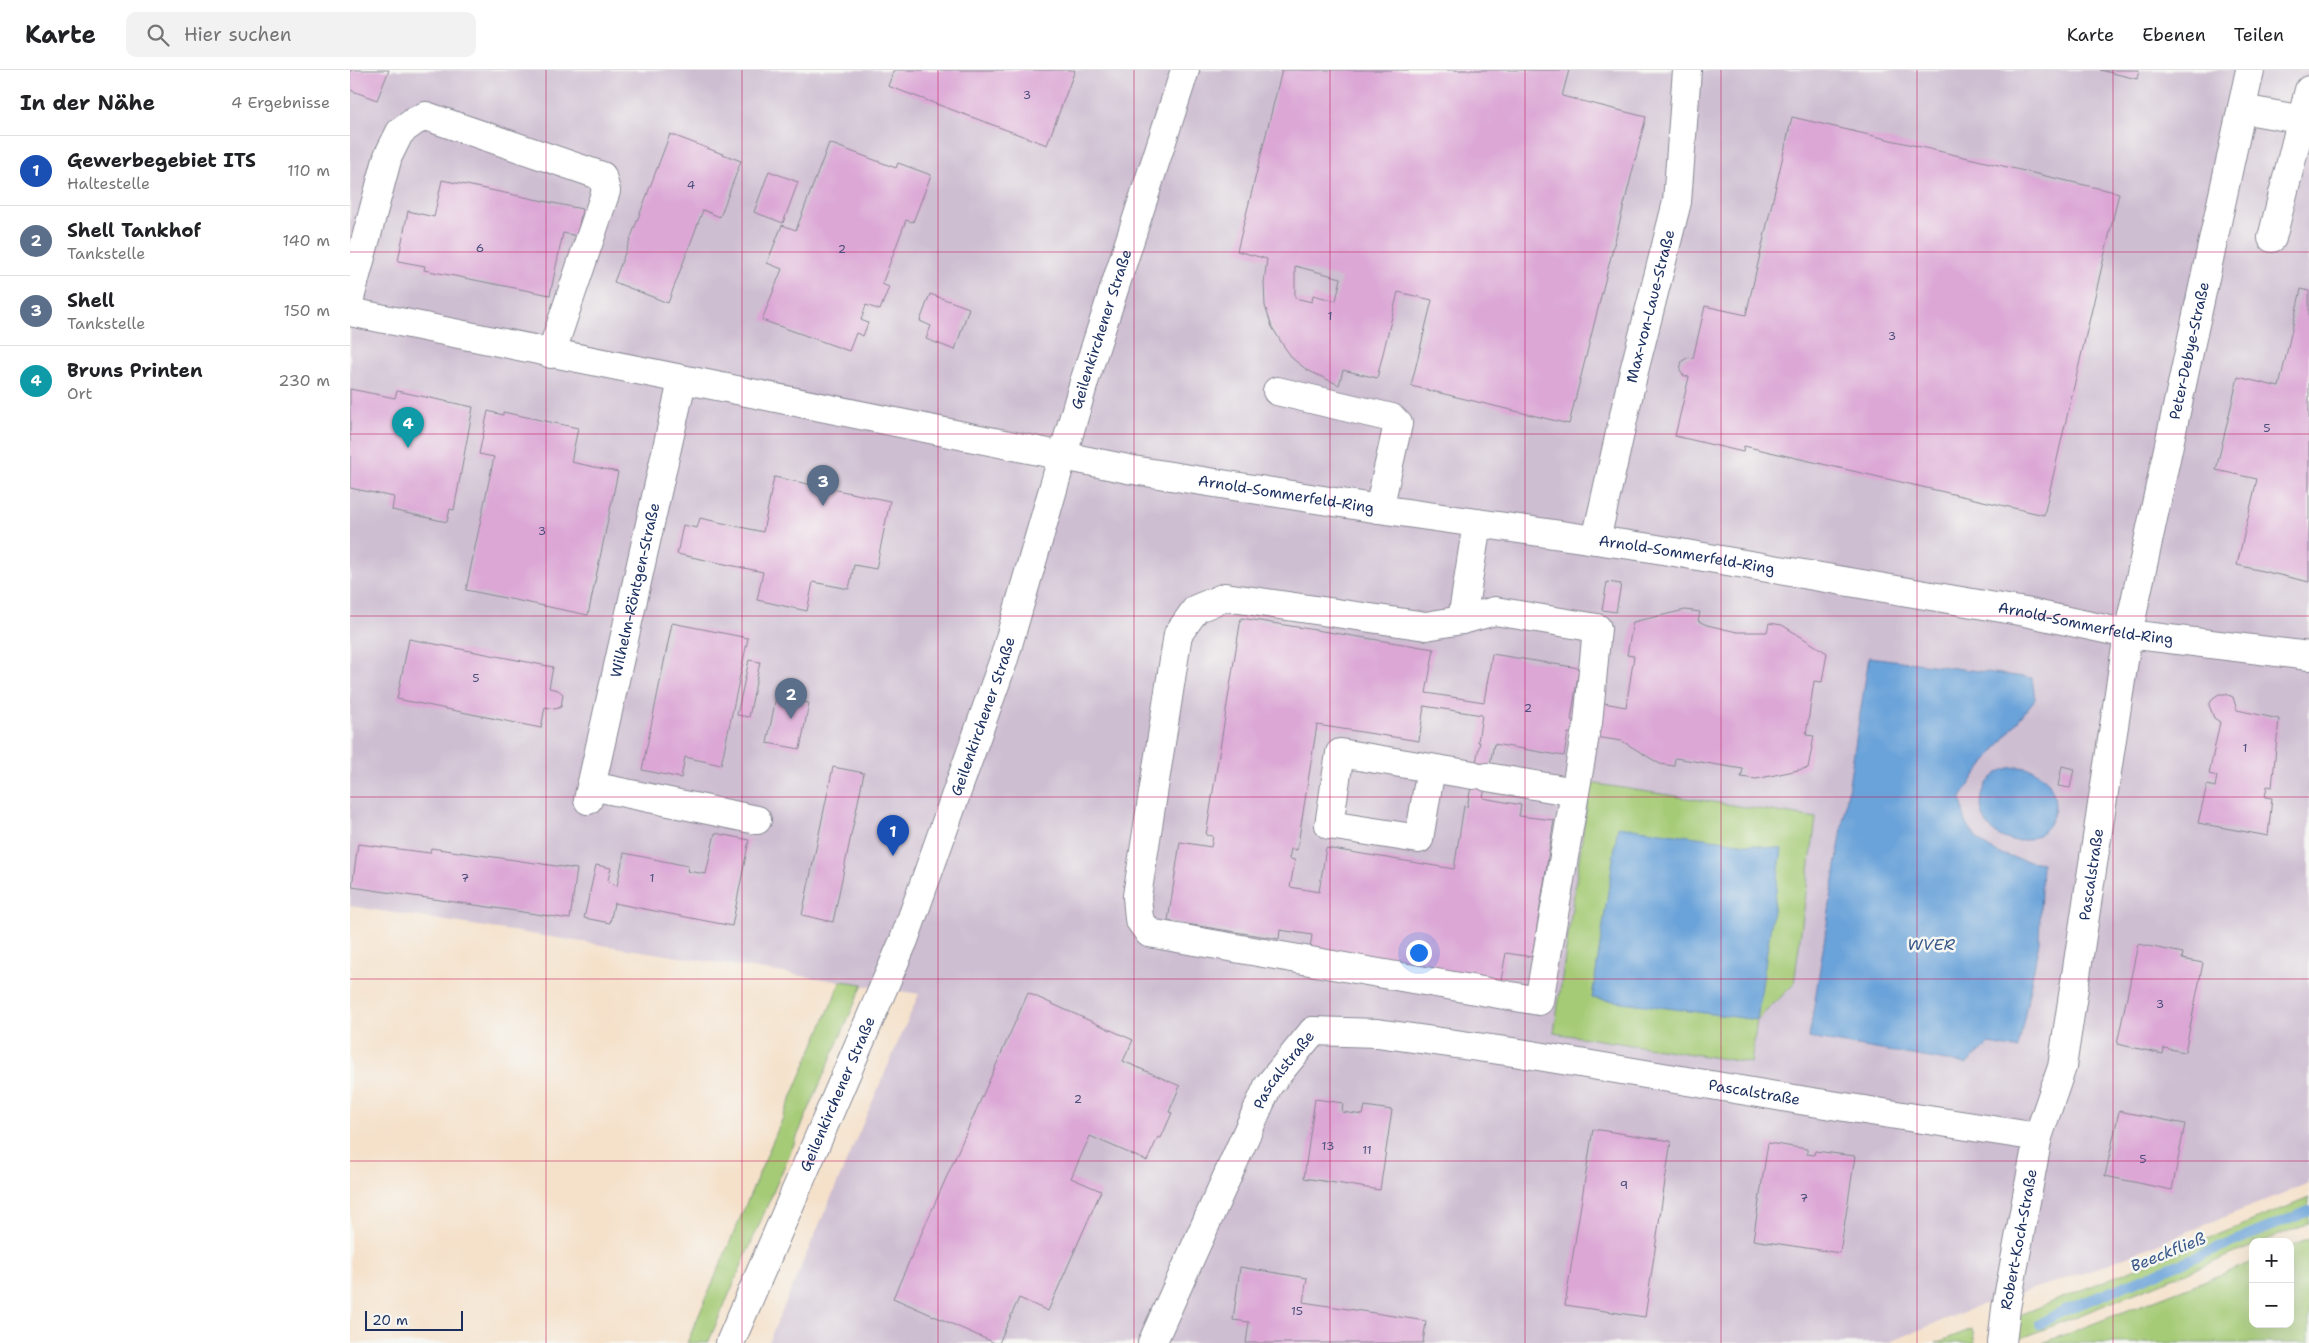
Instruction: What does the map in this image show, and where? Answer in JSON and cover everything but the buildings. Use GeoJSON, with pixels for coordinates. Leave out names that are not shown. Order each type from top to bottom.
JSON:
{"type":"FeatureCollection","features":[{"type":"Feature","properties":{"kind":"street","name":"Geilenkirchener Straße"},"geometry":{"type":"LineString","coordinates":[[730,1343],[907,931],[1003,662],[1084,382],[1185,70]]}},
{"type":"Feature","properties":{"kind":"street","name":"Max-von-Laue-Straße"},"geometry":{"type":"LineString","coordinates":[[1596,540],[1633,375],[1677,202],[1687,70]]}},
{"type":"Feature","properties":{"kind":"street","name":"Peter-Debye-Straße"},"geometry":{"type":"LineString","coordinates":[[2128,634],[2250,70]]}},
{"type":"Feature","properties":{"kind":"street"},"geometry":{"type":"LineString","coordinates":[[2272,238],[2306,121],[2309,90]]}},
{"type":"Feature","properties":{"kind":"street"},"geometry":{"type":"LineString","coordinates":[[2242,109],[2306,121]]}},
{"type":"Feature","properties":{"kind":"street"},"geometry":{"type":"LineString","coordinates":[[350,298],[388,156],[400,132],[414,121],[426,116],[602,176],[606,191],[551,354]]}},
{"type":"Feature","properties":{"kind":"street"},"geometry":{"type":"LineString","coordinates":[[350,312],[551,354],[1063,455]]}},
{"type":"Feature","properties":{"kind":"street","name":"Wilhelm-Röntgen-Straße"},"geometry":{"type":"LineString","coordinates":[[682,380],[589,793],[757,820]]}},
{"type":"Feature","properties":{"kind":"street"},"geometry":{"type":"LineString","coordinates":[[1277,391],[1392,418],[1398,424],[1379,509]]}},
{"type":"Feature","properties":{"kind":"street","name":"Arnold-Sommerfeld-Ring"},"geometry":{"type":"LineString","coordinates":[[1063,455],[1133,470],[1379,509],[1596,540],[2026,612],[2128,634],[2309,656]]}},
{"type":"Feature","properties":{"kind":"street"},"geometry":{"type":"LineString","coordinates":[[1462,620],[1477,523]]}},
{"type":"Feature","properties":{"kind":"street"},"geometry":{"type":"LineString","coordinates":[[1225,597],[1426,626],[1462,620],[1495,611],[1597,628],[1586,729],[1539,1001],[1149,932],[1139,919],[1137,896],[1178,634],[1196,609],[1225,597]]}},
{"type":"Feature","properties":{"kind":"street","name":"Pascalstraße"},"geometry":{"type":"LineString","coordinates":[[1152,1343],[1268,1086],[1313,1030],[1377,1033],[1520,1053],[1806,1102],[2038,1137],[2062,1067],[2128,634]]}},
{"type":"Feature","properties":{"kind":"street"},"geometry":{"type":"LineString","coordinates":[[1431,768],[1576,792]]}},
{"type":"Feature","properties":{"kind":"street","name":"Robert-Koch-Straße"},"geometry":{"type":"LineString","coordinates":[[2002,1343],[2006,1308],[2038,1137]]}},
{"type":"Feature","properties":{"kind":"shaded area"},"geometry":{"type":"Polygon","coordinates":[[[350,70],[2309,70],[2309,1183],[2090,1271],[1978,1306],[1887,1343],[768,1343],[919,994],[350,906],[350,70]]]}},
{"type":"Feature","properties":{"kind":"green space"},"geometry":{"type":"Polygon","coordinates":[[[1590,783],[1816,818],[1794,984],[1757,1020],[1751,1063],[1554,1033],[1590,783]]]}},
{"type":"Feature","properties":{"kind":"green space"},"geometry":{"type":"Polygon","coordinates":[[[841,981],[863,984],[708,1343],[687,1343],[841,981]]]}},
{"type":"Feature","properties":{"kind":"green space"},"geometry":{"type":"Polygon","coordinates":[[[2309,1198],[2309,1223],[2272,1238],[2249,1238],[2249,1248],[2017,1340],[2020,1315],[2309,1198]]]}},
{"type":"Feature","properties":{"kind":"green space"},"geometry":{"type":"Polygon","coordinates":[[[2309,1239],[2309,1343],[2043,1343],[2249,1264],[2249,1328],[2294,1328],[2294,1245],[2309,1239]]]}},
{"type":"Feature","properties":{"kind":"green space"},"geometry":{"type":"Polygon","coordinates":[[[1972,1329],[1975,1343],[1936,1343],[1972,1329]]]}},
{"type":"Feature","properties":{"kind":"water","name":"WVER"},"geometry":{"type":"Polygon","coordinates":[[[1869,657],[2032,678],[2035,699],[1974,777],[1961,798],[1966,821],[1981,842],[1990,849],[2009,857],[2042,863],[2039,942],[2018,1049],[1989,1044],[1966,1064],[1809,1038],[1869,657]]]}},
{"type":"Feature","properties":{"kind":"water"},"geometry":{"type":"Polygon","coordinates":[[[2018,767],[2039,773],[2049,783],[2055,804],[2049,825],[2039,835],[2018,841],[1997,835],[1987,825],[1981,804],[1987,783],[1997,773],[2018,767]]]}},
{"type":"Feature","properties":{"kind":"water"},"geometry":{"type":"Polygon","coordinates":[[[1618,826],[1782,849],[1757,1020],[1592,998],[1618,826]]]}},
{"type":"Feature","properties":{"kind":"waterway","name":"Beeckfließ"},"geometry":{"type":"LineString","coordinates":[[2039,1324],[2063,1311],[2309,1211]]}},
{"type":"Feature","properties":{"kind":"place","name":"Bruns Printen"},"geometry":{"type":"Point","coordinates":[408,448]}},
{"type":"Feature","properties":{"kind":"place","name":"Shell"},"geometry":{"type":"Point","coordinates":[823,506]}},
{"type":"Feature","properties":{"kind":"place","name":"Shell Tankhof"},"geometry":{"type":"Point","coordinates":[791,719]}},
{"type":"Feature","properties":{"kind":"place","name":"Gewerbegebiet ITS"},"geometry":{"type":"Point","coordinates":[893,856]}}]}
